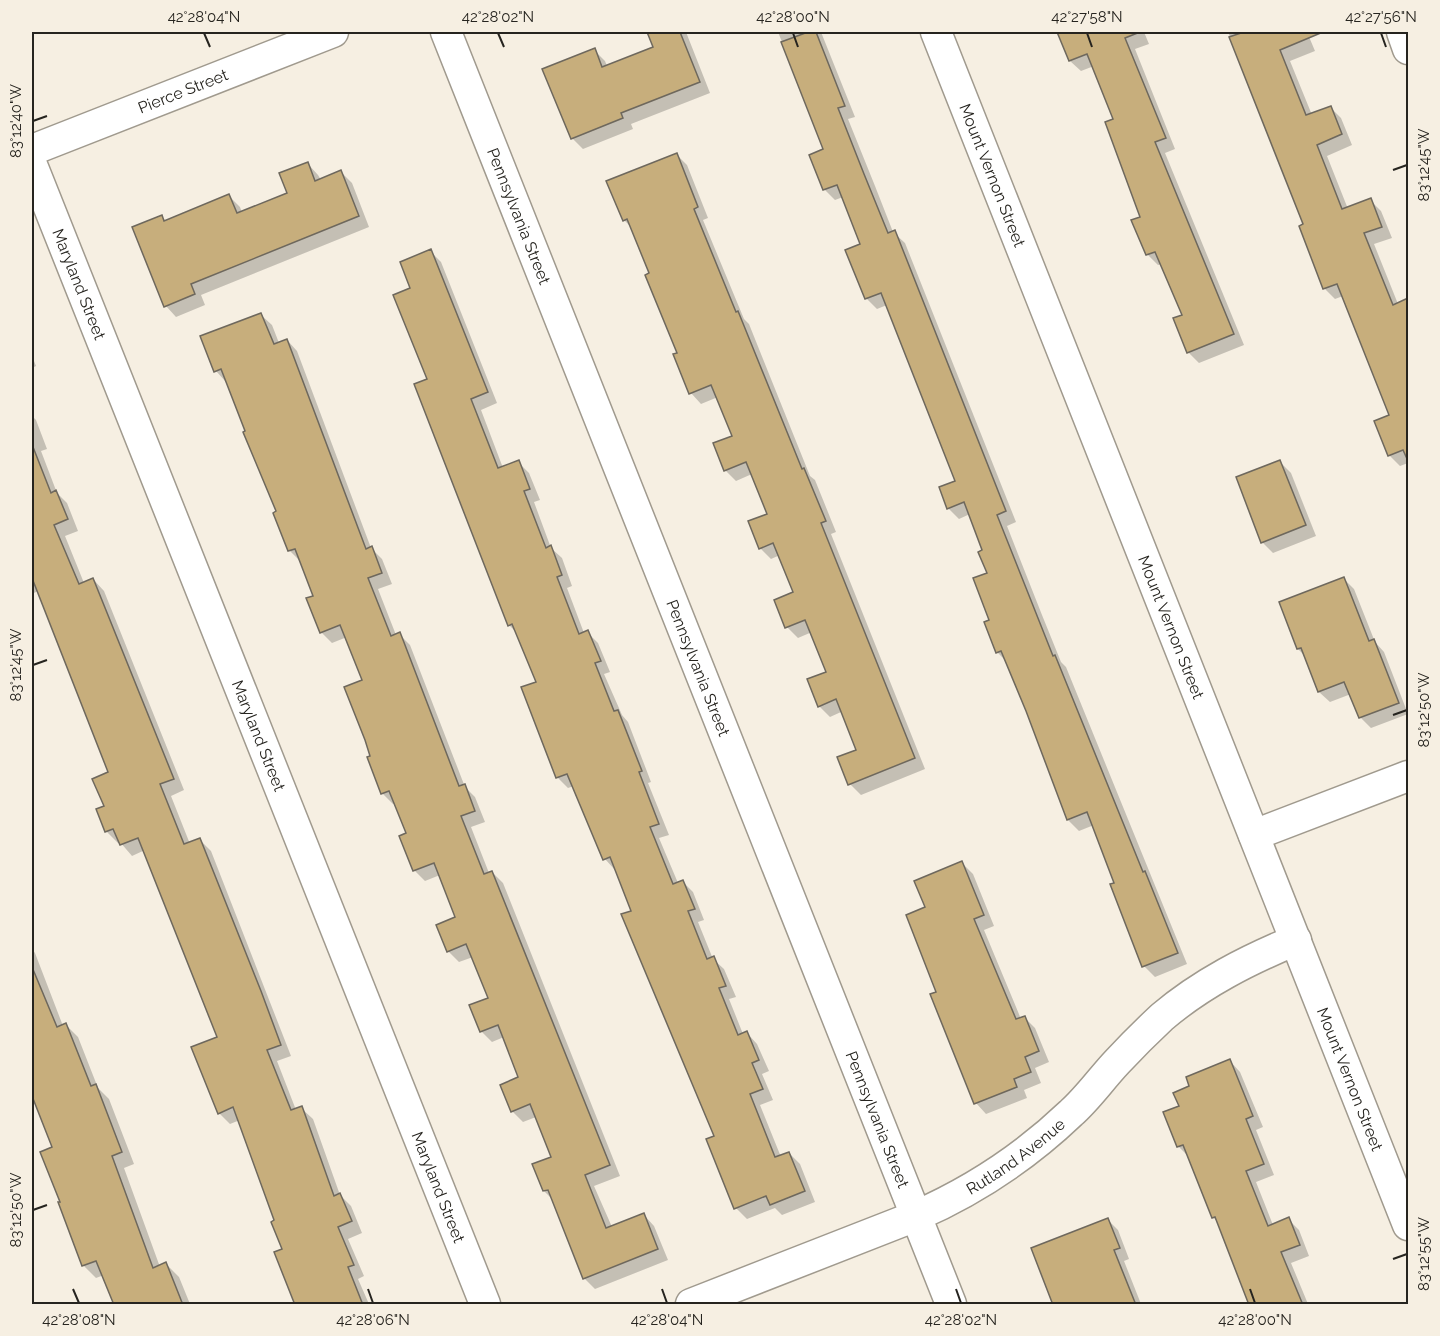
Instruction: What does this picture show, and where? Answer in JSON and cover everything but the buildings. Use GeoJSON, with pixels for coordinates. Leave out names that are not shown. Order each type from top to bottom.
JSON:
{"type":"FeatureCollection","features":[{"type":"Feature","properties":{"kind":"street","name":"Pierce Street"},"geometry":{"type":"LineString","coordinates":[[32,150],[333,32]]}},
{"type":"Feature","properties":{"kind":"street","name":"Pennsylvania Street"},"geometry":{"type":"LineString","coordinates":[[447,32],[951,1305]]}},
{"type":"Feature","properties":{"kind":"street","name":"Mount Vernon Street"},"geometry":{"type":"LineString","coordinates":[[936,32],[1254,835],[1405,1207]]}},
{"type":"Feature","properties":{"kind":"street"},"geometry":{"type":"LineString","coordinates":[[1402,32],[1408,49]]}},
{"type":"Feature","properties":{"kind":"street","name":"Maryland Street"},"geometry":{"type":"LineString","coordinates":[[32,165],[485,1305]]}},
{"type":"Feature","properties":{"kind":"street"},"geometry":{"type":"LineString","coordinates":[[1254,835],[1408,776]]}},
{"type":"Feature","properties":{"kind":"street","name":"Rutland Avenue"},"geometry":{"type":"LineString","coordinates":[[691,1305],[916,1216],[982,1182],[1046,1136],[1073,1112],[1118,1060],[1163,1017],[1206,986],[1255,957],[1296,940]]}}]}
